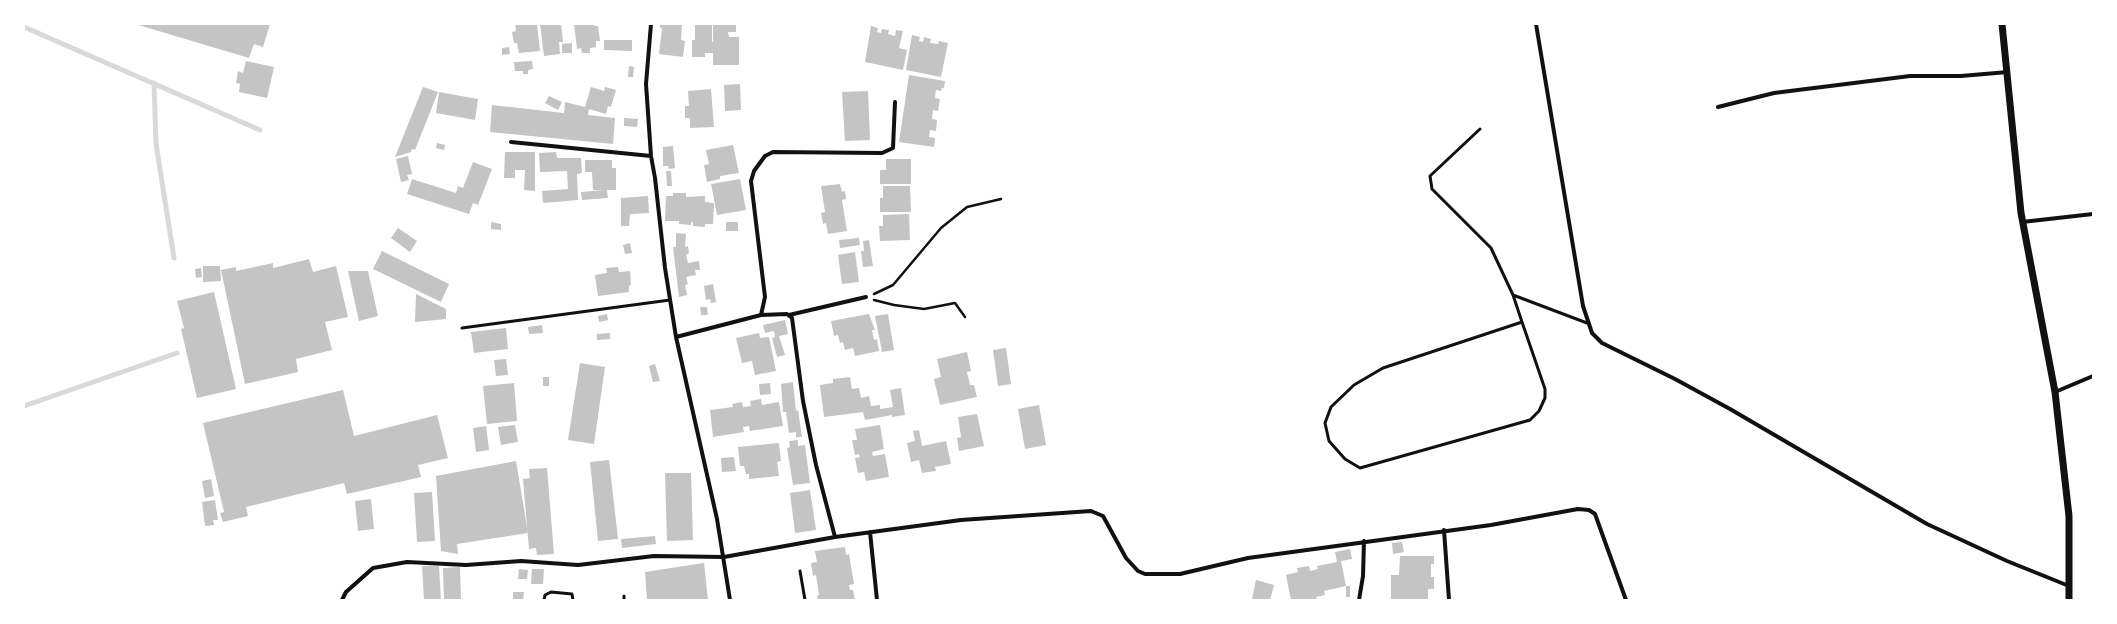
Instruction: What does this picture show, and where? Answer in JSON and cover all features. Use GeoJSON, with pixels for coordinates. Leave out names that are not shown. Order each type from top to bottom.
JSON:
{"type":"FeatureCollection","features":[{"type":"Feature","properties":{"kind":"street"},"geometry":{"type":"LineString","coordinates":[[651,24],[646,84],[651,156],[656,178],[670,300],[676,337],[699,432],[724,557],[730,600]]}},
{"type":"Feature","properties":{"kind":"street"},"geometry":{"type":"LineString","coordinates":[[1536,24],[1587,323],[1592,333],[1602,343],[1675,379],[1730,409],[1927,524],[2007,561],[2069,586]]}},
{"type":"Feature","properties":{"kind":"street"},"geometry":{"type":"LineString","coordinates":[[2002,24],[2022,222],[2055,392],[2068,516],[2069,600]]}},
{"type":"Feature","properties":{"kind":"street"},"geometry":{"type":"LineString","coordinates":[[1718,107],[1774,93],[1903,77],[1961,76],[2008,72]]}},
{"type":"Feature","properties":{"kind":"street"},"geometry":{"type":"LineString","coordinates":[[762,315],[765,297],[751,181],[754,171],[760,161],[773,152],[882,153],[893,148],[895,102]]}},
{"type":"Feature","properties":{"kind":"street"},"geometry":{"type":"LineString","coordinates":[[511,142],[651,156]]}},
{"type":"Feature","properties":{"kind":"street"},"geometry":{"type":"LineString","coordinates":[[2022,222],[2093,214]]}},
{"type":"Feature","properties":{"kind":"street"},"geometry":{"type":"LineString","coordinates":[[676,337],[762,315],[789,315],[866,297]]}},
{"type":"Feature","properties":{"kind":"street"},"geometry":{"type":"LineString","coordinates":[[789,315],[792,318],[803,401],[810,436],[836,537]]}},
{"type":"Feature","properties":{"kind":"street"},"geometry":{"type":"LineString","coordinates":[[2055,392],[2093,376]]}},
{"type":"Feature","properties":{"kind":"street"},"geometry":{"type":"LineString","coordinates":[[342,600],[346,592],[373,568],[407,562],[466,565],[521,561],[578,565],[654,556],[724,557],[836,537],[961,520],[1091,511],[1103,516],[1132,566],[1145,574],[1180,574],[1248,558],[1444,530],[1491,525],[1578,509],[1588,510],[1595,514],[1626,600]]}},
{"type":"Feature","properties":{"kind":"street"},"geometry":{"type":"LineString","coordinates":[[1444,530],[1449,600]]}},
{"type":"Feature","properties":{"kind":"street"},"geometry":{"type":"LineString","coordinates":[[870,532],[877,600]]}},
{"type":"Feature","properties":{"kind":"street"},"geometry":{"type":"LineString","coordinates":[[1359,600],[1363,576],[1364,541]]}},
{"type":"Feature","properties":{"kind":"lane"},"geometry":{"type":"LineString","coordinates":[[1480,129],[1430,176],[1432,189],[1491,248],[1502,267],[1513,295],[1545,389],[1545,398],[1539,411],[1530,420],[1360,468],[1345,460],[1329,441],[1325,423],[1331,407],[1354,385],[1383,368],[1522,322]]}},
{"type":"Feature","properties":{"kind":"lane"},"geometry":{"type":"LineString","coordinates":[[1513,295],[1587,323]]}},
{"type":"Feature","properties":{"kind":"lane"},"geometry":{"type":"LineString","coordinates":[[462,328],[670,300]]}},
{"type":"Feature","properties":{"kind":"lane"},"geometry":{"type":"LineString","coordinates":[[800,571],[805,600]]}},
{"type":"Feature","properties":{"kind":"lane"},"geometry":{"type":"LineString","coordinates":[[544,600],[545,595],[551,592],[572,594],[573,600]]}},
{"type":"Feature","properties":{"kind":"path"},"geometry":{"type":"LineString","coordinates":[[866,297],[893,285],[941,228],[967,207],[1001,199]]}},
{"type":"Feature","properties":{"kind":"path"},"geometry":{"type":"LineString","coordinates":[[866,297],[894,305],[924,309],[955,303],[965,317]]}},
{"type":"Feature","properties":{"kind":"building"},"geometry":{"type":"Polygon","coordinates":[[[135,24],[270,24],[263,47],[254,44],[249,58],[135,24]]]}},
{"type":"Feature","properties":{"kind":"building"},"geometry":{"type":"Polygon","coordinates":[[[515,24],[537,24],[540,51],[519,53],[517,43],[514,43],[512,32],[516,31],[515,24]]]}},
{"type":"Feature","properties":{"kind":"building"},"geometry":{"type":"Polygon","coordinates":[[[540,24],[561,24],[563,42],[559,42],[560,54],[544,56],[540,24]]]}},
{"type":"Feature","properties":{"kind":"building"},"geometry":{"type":"Polygon","coordinates":[[[574,24],[594,24],[594,26],[598,26],[600,41],[596,41],[596,47],[590,48],[590,53],[582,53],[581,48],[577,49],[574,24]]]}},
{"type":"Feature","properties":{"kind":"building"},"geometry":{"type":"Polygon","coordinates":[[[660,24],[682,24],[681,40],[685,41],[683,57],[659,54],[662,28],[660,28],[660,24]]]}},
{"type":"Feature","properties":{"kind":"building"},"geometry":{"type":"Polygon","coordinates":[[[713,24],[736,24],[736,32],[728,32],[729,37],[739,37],[739,65],[713,65],[713,53],[705,53],[705,57],[692,57],[692,40],[695,40],[695,25],[712,25],[713,42],[713,24]]]}},
{"type":"Feature","properties":{"kind":"building"},"geometry":{"type":"Polygon","coordinates":[[[871,26],[878,28],[877,32],[881,33],[882,29],[889,30],[888,34],[895,36],[896,30],[903,31],[899,48],[907,50],[903,70],[865,62],[871,26]]]}},
{"type":"Feature","properties":{"kind":"building"},"geometry":{"type":"Polygon","coordinates":[[[912,35],[920,37],[919,41],[923,42],[924,37],[931,39],[930,43],[938,44],[939,41],[948,43],[941,77],[906,70],[912,35]]]}},
{"type":"Feature","properties":{"kind":"building"},"geometry":{"type":"Polygon","coordinates":[[[604,40],[632,40],[632,51],[604,50],[604,40]]]}},
{"type":"Feature","properties":{"kind":"building"},"geometry":{"type":"Polygon","coordinates":[[[572,43],[572,53],[562,53],[562,44],[572,43]]]}},
{"type":"Feature","properties":{"kind":"building"},"geometry":{"type":"Polygon","coordinates":[[[509,47],[510,54],[502,55],[502,48],[509,47]]]}},
{"type":"Feature","properties":{"kind":"building"},"geometry":{"type":"Polygon","coordinates":[[[246,61],[274,67],[267,98],[239,92],[240,84],[236,83],[238,71],[243,73],[246,61]]]}},
{"type":"Feature","properties":{"kind":"building"},"geometry":{"type":"Polygon","coordinates":[[[532,61],[533,69],[528,70],[528,74],[523,74],[523,71],[515,71],[514,62],[532,61]]]}},
{"type":"Feature","properties":{"kind":"building"},"geometry":{"type":"Polygon","coordinates":[[[629,66],[634,67],[633,77],[628,77],[629,66]]]}},
{"type":"Feature","properties":{"kind":"building"},"geometry":{"type":"Polygon","coordinates":[[[909,75],[945,81],[944,88],[942,88],[941,91],[936,90],[935,98],[940,99],[938,111],[933,110],[932,119],[937,120],[936,131],[930,130],[929,137],[935,138],[934,147],[899,142],[909,75]]]}},
{"type":"Feature","properties":{"kind":"building"},"geometry":{"type":"Polygon","coordinates":[[[740,84],[741,110],[725,111],[724,85],[740,84]]]}},
{"type":"Feature","properties":{"kind":"building"},"geometry":{"type":"Polygon","coordinates":[[[423,87],[438,92],[415,150],[412,149],[411,152],[395,157],[423,87]]]}},
{"type":"Feature","properties":{"kind":"building"},"geometry":{"type":"Polygon","coordinates":[[[591,87],[604,91],[605,87],[616,90],[611,107],[608,106],[606,114],[589,109],[588,115],[615,118],[613,144],[490,132],[492,105],[564,113],[565,102],[585,107],[591,87]]]}},
{"type":"Feature","properties":{"kind":"building"},"geometry":{"type":"Polygon","coordinates":[[[711,89],[714,127],[690,128],[690,118],[685,118],[685,106],[689,106],[688,91],[711,89]]]}},
{"type":"Feature","properties":{"kind":"building"},"geometry":{"type":"Polygon","coordinates":[[[868,91],[870,140],[845,141],[842,92],[868,91]]]}},
{"type":"Feature","properties":{"kind":"building"},"geometry":{"type":"Polygon","coordinates":[[[439,92],[478,99],[475,120],[436,113],[439,92]]]}},
{"type":"Feature","properties":{"kind":"building"},"geometry":{"type":"Polygon","coordinates":[[[549,96],[562,102],[558,110],[545,103],[549,96]]]}},
{"type":"Feature","properties":{"kind":"building"},"geometry":{"type":"Polygon","coordinates":[[[624,118],[638,119],[637,127],[624,126],[624,118]]]}},
{"type":"Feature","properties":{"kind":"building"},"geometry":{"type":"Polygon","coordinates":[[[437,143],[445,145],[444,150],[436,148],[437,143]]]}},
{"type":"Feature","properties":{"kind":"building"},"geometry":{"type":"Polygon","coordinates":[[[733,145],[739,173],[720,176],[720,179],[707,182],[704,165],[709,164],[706,150],[733,145]]]}},
{"type":"Feature","properties":{"kind":"building"},"geometry":{"type":"Polygon","coordinates":[[[673,146],[675,168],[669,169],[668,166],[663,166],[663,147],[673,146]]]}},
{"type":"Feature","properties":{"kind":"building"},"geometry":{"type":"Polygon","coordinates":[[[505,152],[535,152],[535,191],[524,190],[525,170],[515,170],[515,178],[504,178],[505,152]]]}},
{"type":"Feature","properties":{"kind":"building"},"geometry":{"type":"Polygon","coordinates":[[[556,152],[557,158],[581,158],[582,173],[577,174],[578,200],[543,203],[542,191],[568,189],[567,171],[540,172],[539,153],[556,152]]]}},
{"type":"Feature","properties":{"kind":"building"},"geometry":{"type":"Polygon","coordinates":[[[408,156],[412,174],[407,175],[409,180],[401,182],[396,159],[408,156]]]}},
{"type":"Feature","properties":{"kind":"building"},"geometry":{"type":"Polygon","coordinates":[[[886,159],[911,159],[911,184],[880,184],[880,170],[886,170],[886,159]]]}},
{"type":"Feature","properties":{"kind":"building"},"geometry":{"type":"Polygon","coordinates":[[[585,160],[612,160],[612,168],[616,168],[616,190],[607,190],[608,198],[582,200],[581,192],[604,190],[593,190],[592,172],[585,172],[585,160]]]}},
{"type":"Feature","properties":{"kind":"building"},"geometry":{"type":"Polygon","coordinates":[[[473,162],[492,169],[478,205],[473,203],[469,214],[407,194],[412,179],[456,193],[458,186],[463,188],[473,162]]]}},
{"type":"Feature","properties":{"kind":"building"},"geometry":{"type":"Polygon","coordinates":[[[666,171],[671,171],[672,186],[667,186],[666,171]]]}},
{"type":"Feature","properties":{"kind":"building"},"geometry":{"type":"Polygon","coordinates":[[[740,179],[746,210],[717,215],[711,184],[740,179]]]}},
{"type":"Feature","properties":{"kind":"building"},"geometry":{"type":"Polygon","coordinates":[[[840,184],[842,192],[845,191],[846,199],[842,200],[847,231],[828,234],[826,223],[823,224],[821,213],[825,212],[821,186],[840,184]]]}},
{"type":"Feature","properties":{"kind":"building"},"geometry":{"type":"Polygon","coordinates":[[[883,186],[910,186],[911,212],[880,212],[880,198],[883,198],[883,186]]]}},
{"type":"Feature","properties":{"kind":"building"},"geometry":{"type":"Polygon","coordinates":[[[673,193],[686,193],[686,197],[705,196],[705,202],[714,203],[713,224],[705,224],[705,227],[693,226],[693,222],[691,222],[691,225],[679,224],[679,221],[665,221],[666,196],[673,196],[673,193]]]}},
{"type":"Feature","properties":{"kind":"building"},"geometry":{"type":"Polygon","coordinates":[[[648,196],[649,213],[630,214],[629,226],[621,226],[621,198],[648,196]]]}},
{"type":"Feature","properties":{"kind":"building"},"geometry":{"type":"Polygon","coordinates":[[[909,214],[910,240],[880,241],[879,226],[883,226],[883,215],[909,214]]]}},
{"type":"Feature","properties":{"kind":"building"},"geometry":{"type":"Polygon","coordinates":[[[491,222],[501,224],[501,230],[491,229],[491,222]]]}},
{"type":"Feature","properties":{"kind":"building"},"geometry":{"type":"Polygon","coordinates":[[[726,222],[738,222],[738,231],[726,231],[726,222]]]}},
{"type":"Feature","properties":{"kind":"building"},"geometry":{"type":"Polygon","coordinates":[[[398,228],[417,241],[410,252],[391,238],[398,228]]]}},
{"type":"Feature","properties":{"kind":"building"},"geometry":{"type":"Polygon","coordinates":[[[676,233],[686,234],[685,247],[688,246],[689,253],[686,255],[688,263],[699,261],[700,270],[695,270],[696,275],[686,277],[688,284],[685,285],[687,295],[679,297],[673,247],[676,247],[676,233]]]}},
{"type":"Feature","properties":{"kind":"building"},"geometry":{"type":"Polygon","coordinates":[[[859,238],[860,245],[840,248],[839,240],[859,238]]]}},
{"type":"Feature","properties":{"kind":"building"},"geometry":{"type":"Polygon","coordinates":[[[869,240],[873,266],[863,267],[861,251],[864,251],[863,241],[869,240]]]}},
{"type":"Feature","properties":{"kind":"building"},"geometry":{"type":"Polygon","coordinates":[[[630,243],[632,253],[625,254],[623,245],[630,243]]]}},
{"type":"Feature","properties":{"kind":"building"},"geometry":{"type":"Polygon","coordinates":[[[382,251],[449,284],[441,302],[373,269],[382,251]]]}},
{"type":"Feature","properties":{"kind":"building"},"geometry":{"type":"Polygon","coordinates":[[[855,252],[859,282],[842,284],[838,255],[855,252]]]}},
{"type":"Feature","properties":{"kind":"building"},"geometry":{"type":"Polygon","coordinates":[[[309,259],[313,272],[336,266],[348,317],[325,322],[332,350],[296,359],[298,372],[245,384],[221,270],[236,267],[236,271],[273,263],[273,268],[309,259]]]}},
{"type":"Feature","properties":{"kind":"building"},"geometry":{"type":"Polygon","coordinates":[[[203,266],[220,266],[221,281],[203,282],[203,266]]]}},
{"type":"Feature","properties":{"kind":"building"},"geometry":{"type":"Polygon","coordinates":[[[618,267],[619,272],[630,271],[631,285],[629,286],[629,292],[598,296],[595,275],[607,273],[606,268],[618,267]]]}},
{"type":"Feature","properties":{"kind":"building"},"geometry":{"type":"Polygon","coordinates":[[[201,268],[202,277],[196,278],[195,269],[201,268]]]}},
{"type":"Feature","properties":{"kind":"building"},"geometry":{"type":"Polygon","coordinates":[[[348,271],[368,271],[378,316],[359,321],[348,271]]]}},
{"type":"Feature","properties":{"kind":"building"},"geometry":{"type":"Polygon","coordinates":[[[713,284],[716,302],[711,303],[710,299],[706,300],[704,286],[713,284]]]}},
{"type":"Feature","properties":{"kind":"building"},"geometry":{"type":"Polygon","coordinates":[[[214,292],[236,389],[197,398],[181,329],[184,328],[177,301],[214,292]]]}},
{"type":"Feature","properties":{"kind":"building"},"geometry":{"type":"Polygon","coordinates":[[[416,294],[446,309],[446,319],[415,322],[416,294]]]}},
{"type":"Feature","properties":{"kind":"building"},"geometry":{"type":"Polygon","coordinates":[[[700,307],[707,307],[708,315],[701,315],[700,307]]]}},
{"type":"Feature","properties":{"kind":"building"},"geometry":{"type":"Polygon","coordinates":[[[607,314],[608,320],[599,322],[598,316],[607,314]]]}},
{"type":"Feature","properties":{"kind":"building"},"geometry":{"type":"Polygon","coordinates":[[[869,314],[875,330],[872,330],[874,340],[877,339],[879,351],[855,356],[853,348],[845,350],[843,342],[840,343],[838,335],[834,336],[831,321],[869,314]]]}},
{"type":"Feature","properties":{"kind":"building"},"geometry":{"type":"Polygon","coordinates":[[[888,314],[894,350],[882,352],[875,316],[888,314]]]}},
{"type":"Feature","properties":{"kind":"building"},"geometry":{"type":"Polygon","coordinates":[[[785,320],[788,334],[779,336],[785,355],[777,357],[772,338],[775,337],[774,331],[765,333],[763,325],[785,320]]]}},
{"type":"Feature","properties":{"kind":"building"},"geometry":{"type":"Polygon","coordinates":[[[542,325],[543,333],[529,334],[528,327],[542,325]]]}},
{"type":"Feature","properties":{"kind":"building"},"geometry":{"type":"Polygon","coordinates":[[[506,328],[508,349],[474,353],[471,332],[506,328]]]}},
{"type":"Feature","properties":{"kind":"building"},"geometry":{"type":"Polygon","coordinates":[[[610,333],[610,339],[597,340],[597,334],[610,333]]]}},
{"type":"Feature","properties":{"kind":"building"},"geometry":{"type":"Polygon","coordinates":[[[759,333],[760,338],[769,337],[776,371],[755,375],[752,361],[742,363],[736,338],[759,333]]]}},
{"type":"Feature","properties":{"kind":"building"},"geometry":{"type":"Polygon","coordinates":[[[1006,348],[1011,384],[998,386],[993,350],[1006,348]]]}},
{"type":"Feature","properties":{"kind":"building"},"geometry":{"type":"Polygon","coordinates":[[[967,352],[971,371],[967,372],[970,385],[974,385],[977,397],[940,405],[934,379],[941,377],[937,359],[967,352]]]}},
{"type":"Feature","properties":{"kind":"building"},"geometry":{"type":"Polygon","coordinates":[[[506,359],[508,375],[496,376],[494,360],[506,359]]]}},
{"type":"Feature","properties":{"kind":"building"},"geometry":{"type":"Polygon","coordinates":[[[580,363],[605,367],[594,444],[568,440],[580,363]]]}},
{"type":"Feature","properties":{"kind":"building"},"geometry":{"type":"Polygon","coordinates":[[[655,364],[660,381],[653,382],[649,366],[655,364]]]}},
{"type":"Feature","properties":{"kind":"building"},"geometry":{"type":"Polygon","coordinates":[[[543,377],[549,377],[549,386],[543,386],[543,377]]]}},
{"type":"Feature","properties":{"kind":"building"},"geometry":{"type":"Polygon","coordinates":[[[850,377],[852,389],[859,388],[861,398],[869,396],[871,406],[880,405],[880,409],[893,407],[890,390],[901,388],[905,415],[892,417],[892,415],[865,420],[863,412],[824,417],[820,385],[833,383],[833,379],[850,377]]]}},
{"type":"Feature","properties":{"kind":"building"},"geometry":{"type":"Polygon","coordinates":[[[793,382],[796,411],[798,410],[802,437],[796,437],[796,432],[789,433],[786,412],[783,412],[781,384],[793,382]]]}},
{"type":"Feature","properties":{"kind":"building"},"geometry":{"type":"Polygon","coordinates":[[[514,383],[517,421],[487,424],[483,386],[514,383]]]}},
{"type":"Feature","properties":{"kind":"building"},"geometry":{"type":"Polygon","coordinates":[[[770,383],[771,394],[760,395],[759,384],[770,383]]]}},
{"type":"Feature","properties":{"kind":"building"},"geometry":{"type":"Polygon","coordinates":[[[343,390],[354,436],[437,415],[448,458],[418,465],[421,477],[347,494],[344,483],[246,507],[248,516],[223,522],[220,513],[224,512],[203,423],[343,390]]]}},
{"type":"Feature","properties":{"kind":"building"},"geometry":{"type":"Polygon","coordinates":[[[761,399],[762,405],[779,402],[783,426],[750,431],[749,426],[743,427],[744,432],[713,437],[710,410],[733,407],[732,404],[742,402],[743,407],[751,406],[750,401],[761,399]]]}},
{"type":"Feature","properties":{"kind":"building"},"geometry":{"type":"Polygon","coordinates":[[[1039,405],[1046,445],[1025,449],[1018,409],[1039,405]]]}},
{"type":"Feature","properties":{"kind":"building"},"geometry":{"type":"Polygon","coordinates":[[[977,414],[984,446],[959,451],[957,438],[961,437],[958,417],[977,414]]]}},
{"type":"Feature","properties":{"kind":"building"},"geometry":{"type":"Polygon","coordinates":[[[515,425],[518,442],[501,445],[498,427],[515,425]]]}},
{"type":"Feature","properties":{"kind":"building"},"geometry":{"type":"Polygon","coordinates":[[[880,425],[884,449],[872,452],[873,456],[885,454],[889,477],[866,481],[864,472],[858,473],[855,458],[860,457],[859,454],[855,455],[852,440],[857,440],[855,429],[880,425]]]}},
{"type":"Feature","properties":{"kind":"building"},"geometry":{"type":"Polygon","coordinates":[[[486,426],[489,450],[476,452],[473,428],[486,426]]]}},
{"type":"Feature","properties":{"kind":"building"},"geometry":{"type":"Polygon","coordinates":[[[919,430],[922,446],[946,441],[951,464],[935,467],[936,471],[922,473],[919,460],[911,462],[907,443],[915,441],[913,431],[919,430]]]}},
{"type":"Feature","properties":{"kind":"building"},"geometry":{"type":"Polygon","coordinates":[[[798,440],[798,446],[805,445],[810,483],[793,485],[787,448],[790,447],[789,441],[798,440]]]}},
{"type":"Feature","properties":{"kind":"building"},"geometry":{"type":"Polygon","coordinates":[[[779,443],[781,461],[777,462],[779,476],[749,479],[749,474],[746,474],[744,466],[740,466],[738,447],[779,443]]]}},
{"type":"Feature","properties":{"kind":"building"},"geometry":{"type":"Polygon","coordinates":[[[734,457],[736,471],[722,472],[721,458],[734,457]]]}},
{"type":"Feature","properties":{"kind":"building"},"geometry":{"type":"Polygon","coordinates":[[[609,460],[618,539],[598,541],[590,462],[609,460]]]}},
{"type":"Feature","properties":{"kind":"building"},"geometry":{"type":"Polygon","coordinates":[[[516,461],[528,533],[457,544],[458,554],[441,551],[436,476],[516,461]]]}},
{"type":"Feature","properties":{"kind":"building"},"geometry":{"type":"Polygon","coordinates":[[[547,468],[554,554],[537,555],[536,548],[529,549],[523,479],[530,478],[529,469],[547,468]]]}},
{"type":"Feature","properties":{"kind":"building"},"geometry":{"type":"Polygon","coordinates":[[[665,473],[691,473],[693,540],[667,541],[665,473]]]}},
{"type":"Feature","properties":{"kind":"building"},"geometry":{"type":"Polygon","coordinates":[[[211,479],[214,496],[205,498],[202,481],[211,479]]]}},
{"type":"Feature","properties":{"kind":"building"},"geometry":{"type":"Polygon","coordinates":[[[810,490],[816,530],[795,533],[790,493],[810,490]]]}},
{"type":"Feature","properties":{"kind":"building"},"geometry":{"type":"Polygon","coordinates":[[[432,492],[435,541],[417,542],[414,493],[432,492]]]}},
{"type":"Feature","properties":{"kind":"building"},"geometry":{"type":"Polygon","coordinates":[[[371,499],[374,529],[358,531],[355,501],[371,499]]]}},
{"type":"Feature","properties":{"kind":"building"},"geometry":{"type":"Polygon","coordinates":[[[215,500],[218,520],[213,520],[214,525],[205,526],[202,502],[215,500]]]}},
{"type":"Feature","properties":{"kind":"building"},"geometry":{"type":"Polygon","coordinates":[[[655,536],[656,544],[622,548],[621,539],[655,536]]]}},
{"type":"Feature","properties":{"kind":"building"},"geometry":{"type":"Polygon","coordinates":[[[1402,542],[1404,552],[1393,554],[1392,543],[1402,542]]]}},
{"type":"Feature","properties":{"kind":"building"},"geometry":{"type":"Polygon","coordinates":[[[845,547],[846,555],[849,554],[854,584],[849,585],[850,590],[853,590],[855,600],[818,600],[817,596],[819,595],[816,575],[813,576],[811,563],[817,562],[815,551],[845,547]]]}},
{"type":"Feature","properties":{"kind":"building"},"geometry":{"type":"Polygon","coordinates":[[[1350,549],[1352,559],[1341,561],[1346,586],[1324,591],[1325,595],[1316,597],[1317,600],[1291,600],[1286,575],[1298,572],[1297,568],[1309,566],[1310,571],[1318,569],[1317,566],[1337,562],[1335,552],[1350,549]]]}},
{"type":"Feature","properties":{"kind":"building"},"geometry":{"type":"Polygon","coordinates":[[[1400,556],[1434,556],[1434,564],[1431,564],[1431,577],[1434,577],[1434,589],[1428,589],[1428,600],[1391,599],[1391,575],[1399,575],[1400,556]]]}},
{"type":"Feature","properties":{"kind":"building"},"geometry":{"type":"Polygon","coordinates":[[[704,563],[708,600],[647,600],[645,572],[704,563]]]}},
{"type":"Feature","properties":{"kind":"building"},"geometry":{"type":"Polygon","coordinates":[[[422,566],[439,566],[441,600],[424,600],[422,566]]]}},
{"type":"Feature","properties":{"kind":"building"},"geometry":{"type":"Polygon","coordinates":[[[460,567],[461,600],[444,600],[443,568],[460,567]]]}},
{"type":"Feature","properties":{"kind":"building"},"geometry":{"type":"Polygon","coordinates":[[[519,569],[528,570],[527,579],[518,579],[519,569]]]}},
{"type":"Feature","properties":{"kind":"building"},"geometry":{"type":"Polygon","coordinates":[[[532,569],[544,569],[543,584],[531,584],[532,569]]]}},
{"type":"Feature","properties":{"kind":"building"},"geometry":{"type":"Polygon","coordinates":[[[1256,580],[1274,585],[1270,600],[1252,599],[1256,580]]]}},
{"type":"Feature","properties":{"kind":"building"},"geometry":{"type":"Polygon","coordinates":[[[1346,586],[1350,586],[1350,597],[1346,597],[1346,586]]]}},
{"type":"Feature","properties":{"kind":"building"},"geometry":{"type":"Polygon","coordinates":[[[513,592],[524,592],[523,600],[513,600],[513,592]]]}},
{"type":"Feature","properties":{"kind":"waterway"},"geometry":{"type":"LineString","coordinates":[[24,27],[260,130]]}},
{"type":"Feature","properties":{"kind":"waterway"},"geometry":{"type":"LineString","coordinates":[[154,83],[156,144],[174,258]]}},
{"type":"Feature","properties":{"kind":"waterway"},"geometry":{"type":"LineString","coordinates":[[24,406],[177,353]]}}]}
